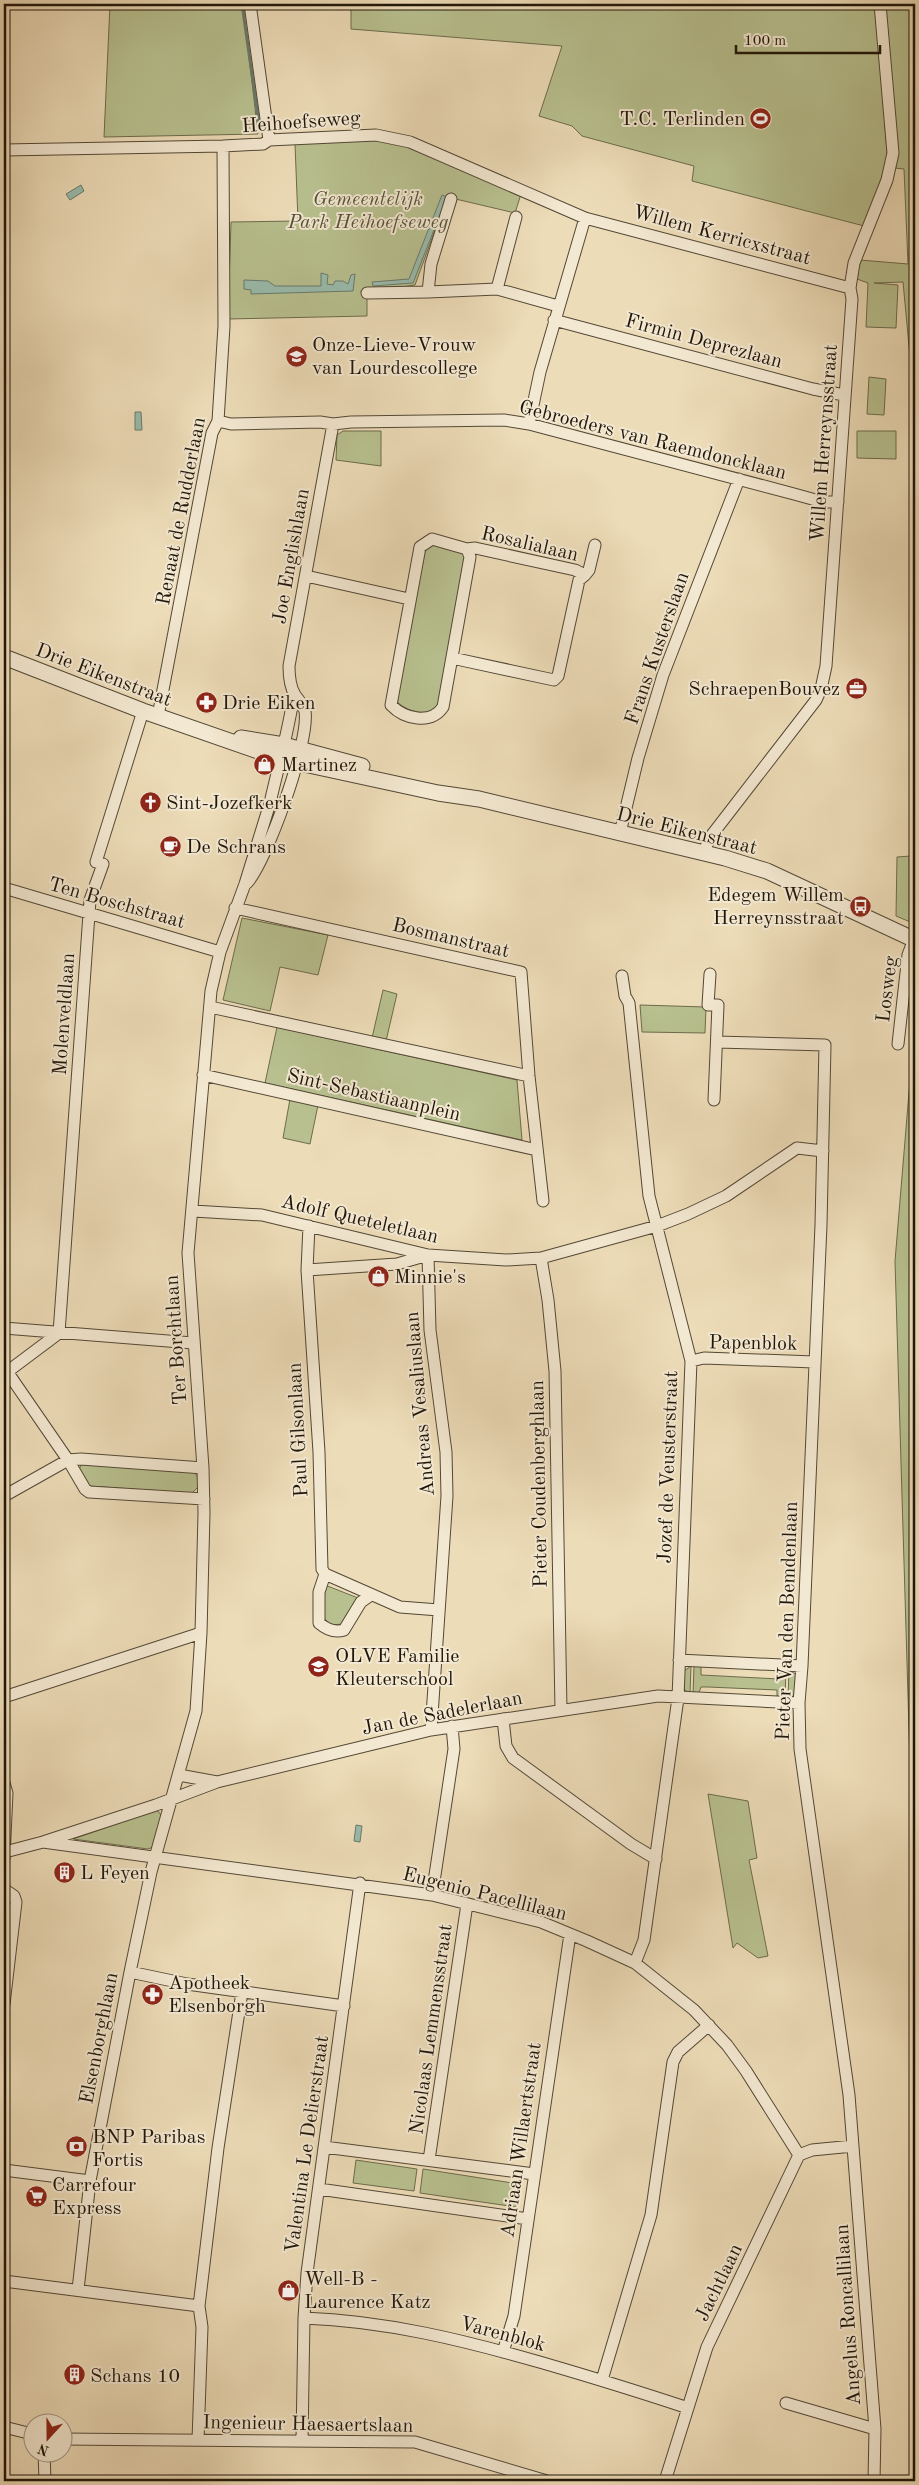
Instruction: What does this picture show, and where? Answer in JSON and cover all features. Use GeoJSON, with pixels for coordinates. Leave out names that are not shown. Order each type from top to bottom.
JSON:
{"type":"FeatureCollection","features":[{"type":"Feature","properties":{"kind":"street"},"geometry":{"type":"LineString","coordinates":[[250,4],[269,140]]}},
{"type":"Feature","properties":{"kind":"street","name":"Willem Herreynsstraat"},"geometry":{"type":"LineString","coordinates":[[703,853],[711,836],[789,736],[822,689],[826,666],[838,502],[852,299],[850,288],[854,263],[887,180],[894,153],[880,4]]}},
{"type":"Feature","properties":{"kind":"street","name":"Heihoefseweg"},"geometry":{"type":"LineString","coordinates":[[4,150],[223,146],[263,144],[269,140],[376,135],[410,142],[429,149],[503,184],[585,218]]}},
{"type":"Feature","properties":{"kind":"street","name":"Renaat de Rudderlaan"},"geometry":{"type":"LineString","coordinates":[[158,716],[212,433],[218,420],[224,312],[223,146]]}},
{"type":"Feature","properties":{"kind":"street"},"geometry":{"type":"LineString","coordinates":[[428,292],[431,264],[451,199]]}},
{"type":"Feature","properties":{"kind":"street"},"geometry":{"type":"LineString","coordinates":[[497,290],[516,216]]}},
{"type":"Feature","properties":{"kind":"street"},"geometry":{"type":"LineString","coordinates":[[529,424],[554,320],[585,218]]}},
{"type":"Feature","properties":{"kind":"street","name":"Willem Kerricxstraat"},"geometry":{"type":"LineString","coordinates":[[585,218],[850,288]]}},
{"type":"Feature","properties":{"kind":"street"},"geometry":{"type":"LineString","coordinates":[[366,293],[497,290],[558,306]]}},
{"type":"Feature","properties":{"kind":"street","name":"Firmin Deprezlaan"},"geometry":{"type":"LineString","coordinates":[[554,320],[813,389],[844,395]]}},
{"type":"Feature","properties":{"kind":"street","name":"Gebroeders van Raemdoncklaan"},"geometry":{"type":"LineString","coordinates":[[218,420],[231,424],[320,422],[333,424],[360,421],[495,420],[529,424],[824,502],[838,502]]}},
{"type":"Feature","properties":{"kind":"street","name":"Joe Englishlaan"},"geometry":{"type":"LineString","coordinates":[[299,756],[304,711],[294,693],[289,676],[289,666],[333,424]]}},
{"type":"Feature","properties":{"kind":"street","name":"Frans Kusterslaan"},"geometry":{"type":"LineString","coordinates":[[620,833],[638,758],[663,675],[739,479]]}},
{"type":"Feature","properties":{"kind":"street","name":"Rosalialaan"},"geometry":{"type":"LineString","coordinates":[[410,599],[420,547],[432,539],[467,549],[474,548],[575,570],[586,575]]}},
{"type":"Feature","properties":{"kind":"street","name":"Rosalialaan"},"geometry":{"type":"LineString","coordinates":[[452,658],[554,680],[558,676],[579,580],[590,570],[595,545]]}},
{"type":"Feature","properties":{"kind":"street"},"geometry":{"type":"LineString","coordinates":[[306,576],[410,599],[391,705],[397,712],[427,719],[438,715],[443,707],[470,557],[467,549]]}},
{"type":"Feature","properties":{"kind":"street","name":"Drie Eikenstraat"},"geometry":{"type":"LineString","coordinates":[[4,657],[143,711],[218,736],[299,756],[436,784],[479,799],[703,853],[767,871],[877,923],[913,944]]}},
{"type":"Feature","properties":{"kind":"street","name":"Joe Englishlaan"},"geometry":{"type":"LineString","coordinates":[[282,752],[294,693]]}},
{"type":"Feature","properties":{"kind":"street","name":"Molenveldlaan"},"geometry":{"type":"LineString","coordinates":[[59,1333],[88,913],[90,900],[103,864],[96,862],[143,711]]}},
{"type":"Feature","properties":{"kind":"street","name":"Ter Borchtlaan"},"geometry":{"type":"LineString","coordinates":[[173,1797],[196,1711],[201,1633],[203,1468],[188,1253],[194,1211],[211,991],[220,952],[245,884],[282,752]]}},
{"type":"Feature","properties":{"kind":"street","name":"Ter Borchtlaan"},"geometry":{"type":"LineString","coordinates":[[245,884],[257,870],[282,809],[299,756]]}},
{"type":"Feature","properties":{"kind":"street","name":"Ten Boschstraat"},"geometry":{"type":"LineString","coordinates":[[4,888],[220,952]]}},
{"type":"Feature","properties":{"kind":"street","name":"Bosmanstraat"},"geometry":{"type":"LineString","coordinates":[[235,908],[522,972],[529,1076],[543,1201]]}},
{"type":"Feature","properties":{"kind":"street","name":"Losweg"},"geometry":{"type":"LineString","coordinates":[[898,1044],[913,944]]}},
{"type":"Feature","properties":{"kind":"street"},"geometry":{"type":"LineString","coordinates":[[710,974],[708,1005],[718,1005],[714,1100]]}},
{"type":"Feature","properties":{"kind":"street","name":"Jozef de Veusterstraat"},"geometry":{"type":"LineString","coordinates":[[622,976],[625,996],[629,1003],[650,1196],[691,1361],[678,1698],[644,1940],[636,1962]]}},
{"type":"Feature","properties":{"kind":"street"},"geometry":{"type":"LineString","coordinates":[[210,1007],[529,1076]]}},
{"type":"Feature","properties":{"kind":"street","name":"Pieter Van den Bemdenlaan"},"geometry":{"type":"LineString","coordinates":[[717,1042],[825,1045],[823,1151],[799,1703],[800,1749],[849,2095],[853,2146]]}},
{"type":"Feature","properties":{"kind":"street","name":"Sint-Sebastiaanplein"},"geometry":{"type":"LineString","coordinates":[[203,1076],[537,1150]]}},
{"type":"Feature","properties":{"kind":"street","name":"Adolf Queteletlaan"},"geometry":{"type":"LineString","coordinates":[[194,1211],[262,1215],[428,1255],[506,1260],[541,1258],[657,1226],[726,1196],[797,1148],[823,1151]]}},
{"type":"Feature","properties":{"kind":"street","name":"Paul Gilsonlaan"},"geometry":{"type":"LineString","coordinates":[[309,1226],[307,1270],[319,1452],[322,1569],[325,1574],[319,1592],[319,1623],[324,1627],[340,1631],[344,1630],[361,1602],[371,1595]]}},
{"type":"Feature","properties":{"kind":"street"},"geometry":{"type":"LineString","coordinates":[[307,1270],[398,1264],[428,1255]]}},
{"type":"Feature","properties":{"kind":"street","name":"Andreas Vesaliuslaan"},"geometry":{"type":"LineString","coordinates":[[428,1255],[430,1330],[446,1452],[447,1496],[431,1730]]}},
{"type":"Feature","properties":{"kind":"street","name":"Pieter Coudenberghlaan"},"geometry":{"type":"LineString","coordinates":[[541,1258],[548,1300],[555,1371],[561,1710]]}},
{"type":"Feature","properties":{"kind":"street"},"geometry":{"type":"LineString","coordinates":[[4,1328],[193,1343]]}},
{"type":"Feature","properties":{"kind":"street"},"geometry":{"type":"LineString","coordinates":[[59,1333],[5,1369],[68,1460],[85,1489],[89,1492],[204,1499]]}},
{"type":"Feature","properties":{"kind":"street","name":"Papenblok"},"geometry":{"type":"LineString","coordinates":[[691,1361],[704,1358],[814,1362]]}},
{"type":"Feature","properties":{"kind":"street"},"geometry":{"type":"LineString","coordinates":[[4,1496],[68,1460],[81,1459],[203,1468]]}},
{"type":"Feature","properties":{"kind":"street"},"geometry":{"type":"LineString","coordinates":[[325,1574],[400,1607],[439,1610]]}},
{"type":"Feature","properties":{"kind":"street"},"geometry":{"type":"LineString","coordinates":[[4,1697],[201,1633]]}},
{"type":"Feature","properties":{"kind":"street"},"geometry":{"type":"LineString","coordinates":[[679,1660],[802,1666]]}},
{"type":"Feature","properties":{"kind":"street","name":"Jan de Sadelerlaan"},"geometry":{"type":"LineString","coordinates":[[4,1855],[173,1797],[202,1789],[217,1782],[431,1730],[658,1696],[799,1703]]}},
{"type":"Feature","properties":{"kind":"street"},"geometry":{"type":"LineString","coordinates":[[503,1719],[506,1746],[513,1758],[630,1844],[656,1859]]}},
{"type":"Feature","properties":{"kind":"street"},"geometry":{"type":"LineString","coordinates":[[432,1894],[454,1749],[452,1726]]}},
{"type":"Feature","properties":{"kind":"street","name":"Jan de Sadelerlaan"},"geometry":{"type":"LineString","coordinates":[[179,1774],[217,1782]]}},
{"type":"Feature","properties":{"kind":"street"},"geometry":{"type":"LineString","coordinates":[[4,1782],[7,1793],[4,1855]]}},
{"type":"Feature","properties":{"kind":"street","name":"Elsenborghlaan"},"geometry":{"type":"LineString","coordinates":[[78,2290],[90,2181],[130,1972],[156,1856],[173,1797]]}},
{"type":"Feature","properties":{"kind":"street","name":"Eugenio Pacellilaan"},"geometry":{"type":"LineString","coordinates":[[42,1842],[432,1894],[541,1922],[636,1962],[688,2005],[709,2025],[746,2071],[799,2155]]}},
{"type":"Feature","properties":{"kind":"street","name":"Valentina Le Delierstraat"},"geometry":{"type":"LineString","coordinates":[[302,2441],[304,2318],[324,2146],[360,1883]]}},
{"type":"Feature","properties":{"kind":"street"},"geometry":{"type":"LineString","coordinates":[[4,1890],[14,1896],[16,1902],[4,2004]]}},
{"type":"Feature","properties":{"kind":"street","name":"Nicolaas Lemmensstraat"},"geometry":{"type":"LineString","coordinates":[[429,2160],[467,1904]]}},
{"type":"Feature","properties":{"kind":"street","name":"Adriaan Willaertstraat"},"geometry":{"type":"LineString","coordinates":[[503,2352],[514,2316],[570,1934]]}},
{"type":"Feature","properties":{"kind":"street"},"geometry":{"type":"LineString","coordinates":[[130,1972],[242,1992],[344,2006]]}},
{"type":"Feature","properties":{"kind":"street"},"geometry":{"type":"LineString","coordinates":[[198,2440],[202,2327],[199,2306],[218,2148],[242,1992]]}},
{"type":"Feature","properties":{"kind":"street"},"geometry":{"type":"LineString","coordinates":[[602,2380],[651,2215],[673,2062],[678,2052],[709,2025]]}},
{"type":"Feature","properties":{"kind":"street"},"geometry":{"type":"LineString","coordinates":[[324,2146],[534,2174]]}},
{"type":"Feature","properties":{"kind":"street"},"geometry":{"type":"LineString","coordinates":[[799,2155],[812,2150],[853,2146]]}},
{"type":"Feature","properties":{"kind":"street","name":"Angelus Roncallilaan"},"geometry":{"type":"LineString","coordinates":[[853,2146],[875,2429],[874,2481]]}},
{"type":"Feature","properties":{"kind":"street","name":"Jachtlaan"},"geometry":{"type":"LineString","coordinates":[[665,2481],[707,2347],[799,2155]]}},
{"type":"Feature","properties":{"kind":"street"},"geometry":{"type":"LineString","coordinates":[[4,2170],[90,2181]]}},
{"type":"Feature","properties":{"kind":"street"},"geometry":{"type":"LineString","coordinates":[[319,2189],[528,2219]]}},
{"type":"Feature","properties":{"kind":"street"},"geometry":{"type":"LineString","coordinates":[[4,2281],[199,2306]]}},
{"type":"Feature","properties":{"kind":"street","name":"Varenblok"},"geometry":{"type":"LineString","coordinates":[[304,2318],[349,2319],[399,2326],[503,2352],[602,2380],[688,2408]]}},
{"type":"Feature","properties":{"kind":"street"},"geometry":{"type":"LineString","coordinates":[[786,2403],[875,2429]]}},
{"type":"Feature","properties":{"kind":"street"},"geometry":{"type":"LineString","coordinates":[[4,2427],[22,2432]]}},
{"type":"Feature","properties":{"kind":"street","name":"Ingenieur Haesaertslaan"},"geometry":{"type":"LineString","coordinates":[[72,2439],[415,2442],[547,2481]]}},
{"type":"Feature","properties":{"kind":"street"},"geometry":{"type":"LineString","coordinates":[[44,2462],[45,2481]]}},
{"type":"Feature","properties":{"kind":"green space"},"geometry":{"type":"Polygon","coordinates":[[[110,4],[243,4],[258,134],[104,137],[110,4]]]}},
{"type":"Feature","properties":{"kind":"green space"},"geometry":{"type":"Polygon","coordinates":[[[351,4],[869,4],[875,9],[878,30],[888,166],[864,226],[692,181],[694,166],[582,136],[572,126],[539,116],[562,46],[351,29],[351,4]]]}},
{"type":"Feature","properties":{"kind":"green space"},"geometry":{"type":"Polygon","coordinates":[[[883,4],[915,4],[915,410],[903,282],[874,283],[898,285],[896,328],[866,327],[868,283],[857,279],[860,260],[908,264],[904,169],[894,168],[883,4]]]}},
{"type":"Feature","properties":{"kind":"green space","name":"Gemeentelijk Park Heihoefseweg"},"geometry":{"type":"Polygon","coordinates":[[[376,138],[393,141],[521,194],[515,213],[447,197],[415,285],[367,292],[367,316],[228,319],[231,222],[298,221],[295,144],[376,138]]]}},
{"type":"Feature","properties":{"kind":"green space"},"geometry":{"type":"Polygon","coordinates":[[[869,377],[886,379],[884,415],[867,414],[869,377]]]}},
{"type":"Feature","properties":{"kind":"green space"},"geometry":{"type":"Polygon","coordinates":[[[343,431],[381,431],[381,466],[336,460],[337,435],[343,431]]]}},
{"type":"Feature","properties":{"kind":"green space"},"geometry":{"type":"Polygon","coordinates":[[[857,431],[896,431],[896,459],[857,458],[857,431]]]}},
{"type":"Feature","properties":{"kind":"green space"},"geometry":{"type":"Polygon","coordinates":[[[432,543],[440,543],[466,555],[440,703],[436,710],[421,712],[407,709],[398,703],[396,694],[421,557],[432,543]]]}},
{"type":"Feature","properties":{"kind":"green space"},"geometry":{"type":"Polygon","coordinates":[[[915,805],[915,924],[896,916],[897,857],[911,856],[915,805]]]}},
{"type":"Feature","properties":{"kind":"green space"},"geometry":{"type":"Polygon","coordinates":[[[242,918],[328,935],[318,975],[280,967],[270,1011],[223,1000],[242,918]]]}},
{"type":"Feature","properties":{"kind":"green space"},"geometry":{"type":"Polygon","coordinates":[[[383,990],[397,994],[386,1041],[372,1038],[383,990]]]}},
{"type":"Feature","properties":{"kind":"green space"},"geometry":{"type":"Polygon","coordinates":[[[640,1005],[706,1007],[705,1033],[642,1032],[640,1005]]]}},
{"type":"Feature","properties":{"kind":"green space"},"geometry":{"type":"Polygon","coordinates":[[[915,1020],[915,1930],[895,1261],[915,1020]]]}},
{"type":"Feature","properties":{"kind":"green space"},"geometry":{"type":"Polygon","coordinates":[[[277,1027],[517,1080],[522,1140],[265,1083],[277,1027]]]}},
{"type":"Feature","properties":{"kind":"green space"},"geometry":{"type":"Polygon","coordinates":[[[290,1099],[318,1105],[310,1144],[283,1138],[290,1099]]]}},
{"type":"Feature","properties":{"kind":"green space"},"geometry":{"type":"Polygon","coordinates":[[[83,1463],[194,1471],[198,1478],[199,1486],[192,1493],[89,1486],[78,1470],[83,1463]]]}},
{"type":"Feature","properties":{"kind":"green space"},"geometry":{"type":"Polygon","coordinates":[[[325,1585],[358,1598],[343,1624],[331,1625],[322,1616],[325,1585]]]}},
{"type":"Feature","properties":{"kind":"green space"},"geometry":{"type":"Polygon","coordinates":[[[691,1666],[690,1694],[684,1689],[684,1671],[691,1666]]]}},
{"type":"Feature","properties":{"kind":"green space"},"geometry":{"type":"Polygon","coordinates":[[[694,1666],[701,1666],[701,1675],[779,1679],[779,1670],[786,1670],[785,1698],[777,1697],[777,1690],[708,1687],[701,1687],[698,1695],[693,1694],[694,1666]]]}},
{"type":"Feature","properties":{"kind":"green space"},"geometry":{"type":"Polygon","coordinates":[[[789,1671],[796,1674],[794,1696],[788,1697],[789,1671]]]}},
{"type":"Feature","properties":{"kind":"green space"},"geometry":{"type":"Polygon","coordinates":[[[708,1794],[748,1801],[757,1858],[749,1860],[768,1956],[758,1958],[737,1943],[733,1948],[708,1794]]]}},
{"type":"Feature","properties":{"kind":"green space"},"geometry":{"type":"Polygon","coordinates":[[[157,1810],[162,1816],[153,1847],[148,1849],[73,1839],[157,1810]]]}},
{"type":"Feature","properties":{"kind":"green space"},"geometry":{"type":"Polygon","coordinates":[[[356,2160],[417,2169],[414,2191],[353,2183],[356,2160]]]}},
{"type":"Feature","properties":{"kind":"green space"},"geometry":{"type":"Polygon","coordinates":[[[423,2169],[519,2184],[516,2207],[420,2193],[423,2169]]]}},
{"type":"Feature","properties":{"kind":"shaded area"},"geometry":{"type":"Polygon","coordinates":[[[81,185],[84,191],[70,200],[66,194],[81,185]]]}},
{"type":"Feature","properties":{"kind":"shaded area"},"geometry":{"type":"Polygon","coordinates":[[[442,195],[447,197],[413,283],[373,286],[372,282],[409,279],[442,195]]]}},
{"type":"Feature","properties":{"kind":"shaded area"},"geometry":{"type":"Polygon","coordinates":[[[321,273],[328,275],[327,284],[333,285],[335,281],[343,281],[348,284],[351,275],[355,274],[353,291],[251,294],[251,290],[244,289],[244,280],[268,281],[275,286],[321,286],[321,273]]]}},
{"type":"Feature","properties":{"kind":"shaded area"},"geometry":{"type":"Polygon","coordinates":[[[135,412],[141,412],[142,430],[135,430],[135,412]]]}},
{"type":"Feature","properties":{"kind":"shaded area"},"geometry":{"type":"Polygon","coordinates":[[[356,1825],[362,1826],[360,1842],[354,1841],[356,1825]]]}},
{"type":"Feature","properties":{"kind":"waterway"},"geometry":{"type":"LineString","coordinates":[[242,4],[259,124]]}},
{"type":"Feature","properties":{"kind":"place","name":"T.C. Terlinden"},"geometry":{"type":"Point","coordinates":[761,118]}},
{"type":"Feature","properties":{"kind":"place","name":"Onze-Lieve-Vrouw van Lourdescollege"},"geometry":{"type":"Point","coordinates":[296,356]}},
{"type":"Feature","properties":{"kind":"place","name":"SchraepenBouvez"},"geometry":{"type":"Point","coordinates":[856,688]}},
{"type":"Feature","properties":{"kind":"place","name":"Drie Eiken"},"geometry":{"type":"Point","coordinates":[206,702]}},
{"type":"Feature","properties":{"kind":"place","name":"Martinez"},"geometry":{"type":"Point","coordinates":[265,764]}},
{"type":"Feature","properties":{"kind":"place","name":"Sint-Jozefkerk"},"geometry":{"type":"Point","coordinates":[150,802]}},
{"type":"Feature","properties":{"kind":"place","name":"De Schrans"},"geometry":{"type":"Point","coordinates":[170,846]}},
{"type":"Feature","properties":{"kind":"place","name":"Edegem Willem Herreynsstraat"},"geometry":{"type":"Point","coordinates":[860,906]}},
{"type":"Feature","properties":{"kind":"place","name":"Minnie's"},"geometry":{"type":"Point","coordinates":[378,1276]}},
{"type":"Feature","properties":{"kind":"place","name":"OLVE Familie Kleuterschool"},"geometry":{"type":"Point","coordinates":[319,1667]}},
{"type":"Feature","properties":{"kind":"place","name":"L Feyen"},"geometry":{"type":"Point","coordinates":[64,1872]}},
{"type":"Feature","properties":{"kind":"place","name":"Apotheek Elsenborgh"},"geometry":{"type":"Point","coordinates":[152,1994]}},
{"type":"Feature","properties":{"kind":"place","name":"BNP Paribas Fortis"},"geometry":{"type":"Point","coordinates":[76,2147]}},
{"type":"Feature","properties":{"kind":"place","name":"Carrefour Express"},"geometry":{"type":"Point","coordinates":[36,2196]}},
{"type":"Feature","properties":{"kind":"place","name":"Well-B - Laurence Katz"},"geometry":{"type":"Point","coordinates":[288,2290]}},
{"type":"Feature","properties":{"kind":"place","name":"Schans 10"},"geometry":{"type":"Point","coordinates":[74,2375]}}]}
